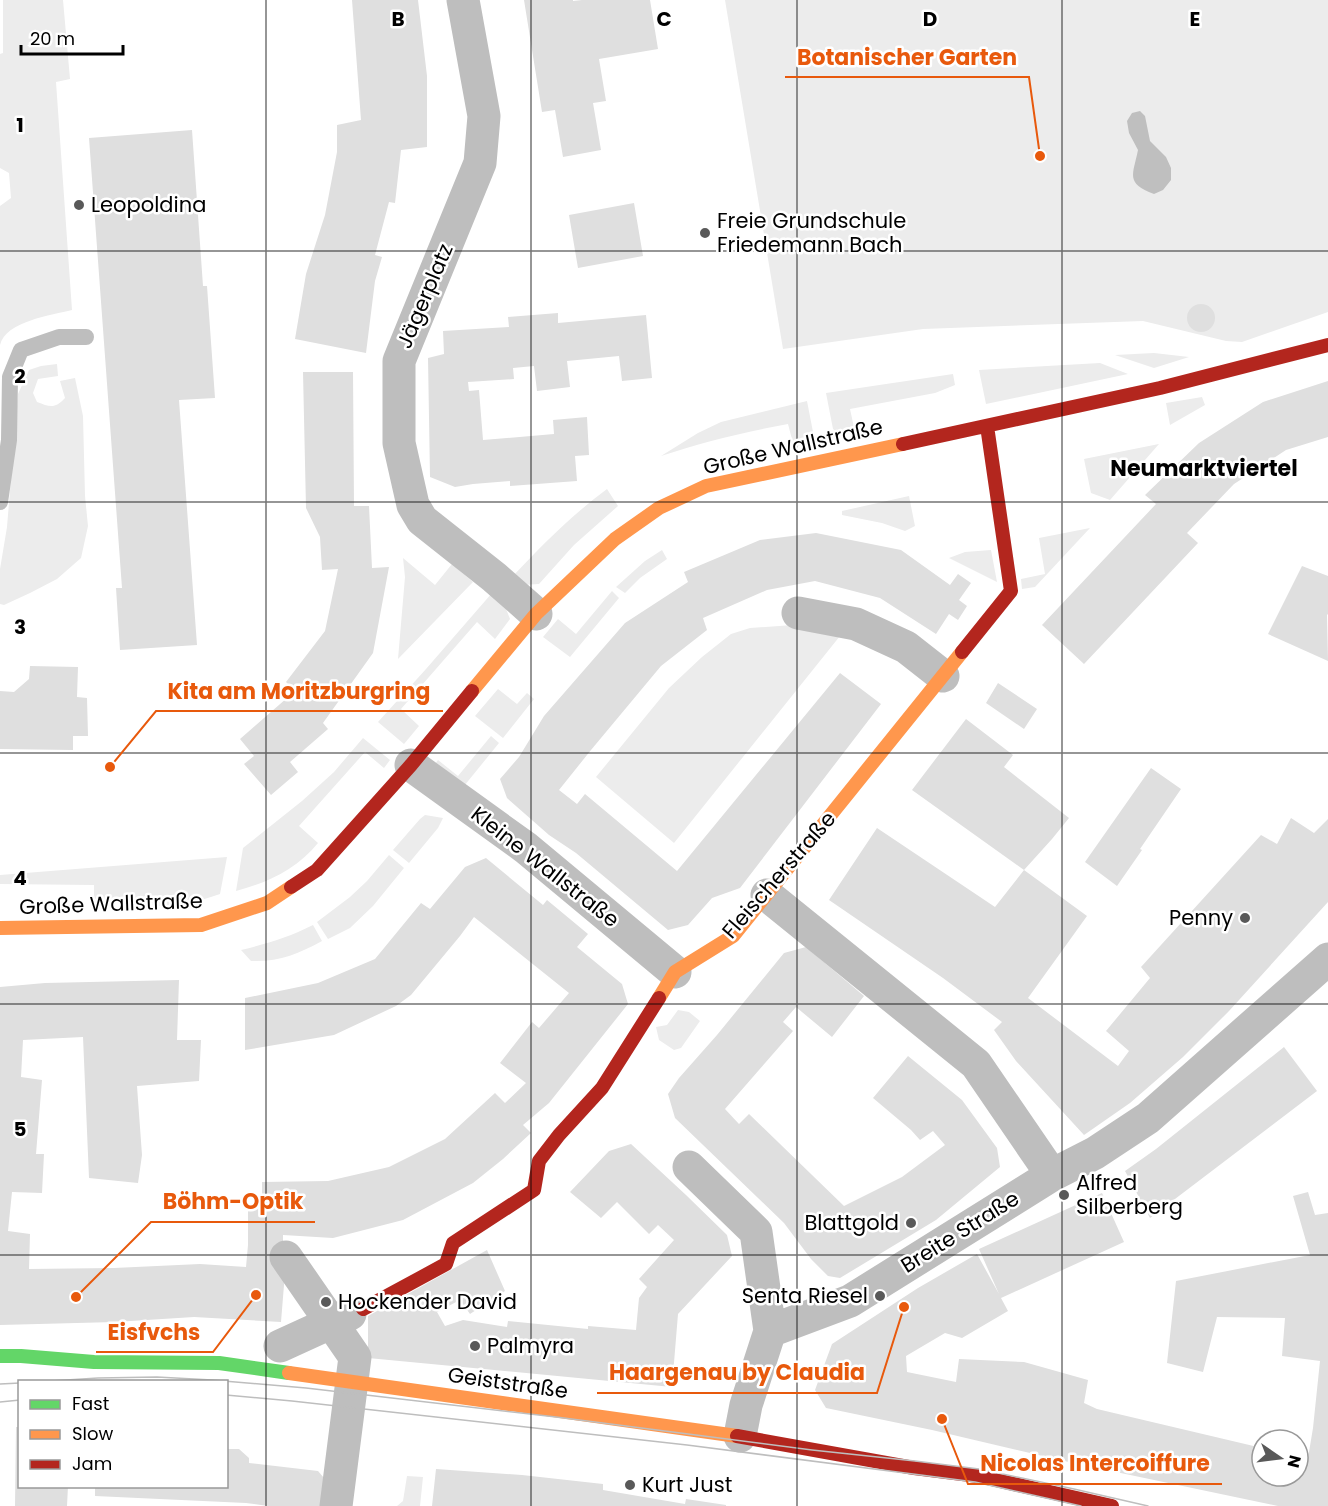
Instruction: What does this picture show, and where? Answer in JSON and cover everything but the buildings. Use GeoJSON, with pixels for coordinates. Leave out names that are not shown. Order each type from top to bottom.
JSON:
{"type":"FeatureCollection","features":[{"type":"Feature","properties":{"kind":"street","name":"Jägerplatz"},"geometry":{"type":"LineString","coordinates":[[462,0],[484,116],[480,162],[399,361],[399,443],[413,505],[422,520],[494,577],[536,614]]}},
{"type":"Feature","properties":{"kind":"street","name":"Große Wallstraße"},"geometry":{"type":"LineString","coordinates":[[0,928],[201,925],[267,903],[317,870],[411,765],[536,614],[615,538],[659,508],[706,486],[1160,388],[1328,345]]}},
{"type":"Feature","properties":{"kind":"street","name":"Fleischerstraße"},"geometry":{"type":"LineString","coordinates":[[280,1346],[363,1309],[446,1264],[453,1243],[534,1190],[539,1161],[558,1136],[602,1088],[675,972],[733,936],[1011,591],[987,426]]}},
{"type":"Feature","properties":{"kind":"street"},"geometry":{"type":"LineString","coordinates":[[798,613],[856,624],[906,647],[943,676]]}},
{"type":"Feature","properties":{"kind":"street","name":"Kleine Wallstraße"},"geometry":{"type":"LineString","coordinates":[[411,765],[526,848],[675,972]]}},
{"type":"Feature","properties":{"kind":"street"},"geometry":{"type":"LineString","coordinates":[[766,895],[976,1064],[1052,1175]]}},
{"type":"Feature","properties":{"kind":"street","name":"Breite Straße"},"geometry":{"type":"LineString","coordinates":[[770,1331],[849,1301],[1052,1175],[1095,1153],[1148,1118],[1328,959]]}},
{"type":"Feature","properties":{"kind":"street"},"geometry":{"type":"LineString","coordinates":[[689,1167],[756,1232],[770,1331],[746,1405],[740,1436]]}},
{"type":"Feature","properties":{"kind":"street"},"geometry":{"type":"LineString","coordinates":[[286,1257],[354,1357],[336,1506]]}},
{"type":"Feature","properties":{"kind":"street","name":"Geiststraße"},"geometry":{"type":"LineString","coordinates":[[0,1356],[94,1362],[219,1363],[740,1436],[857,1458],[978,1476],[1112,1506]]}},
{"type":"Feature","properties":{"kind":"lane"},"geometry":{"type":"LineString","coordinates":[[0,502],[9,440],[10,377],[21,350],[59,337],[86,337]]}},
{"type":"Feature","properties":{"kind":"shaded area"},"geometry":{"type":"Polygon","coordinates":[[[3,0],[63,0],[70,79],[56,82],[72,310],[20,325],[4,337],[0,345],[0,206],[11,198],[9,173],[0,168],[0,54],[3,53],[3,0]]]}},
{"type":"Feature","properties":{"kind":"shaded area"},"geometry":{"type":"Polygon","coordinates":[[[725,0],[1328,0],[1328,312],[1242,342],[1226,341],[1143,321],[923,329],[783,349],[725,0]]]}},
{"type":"Feature","properties":{"kind":"shaded area"},"geometry":{"type":"Polygon","coordinates":[[[1140,111],[1145,116],[1150,141],[1166,157],[1171,168],[1171,180],[1163,190],[1154,194],[1139,186],[1133,177],[1138,150],[1129,133],[1127,121],[1132,113],[1140,111]]]}},
{"type":"Feature","properties":{"kind":"shaded area"},"geometry":{"type":"Polygon","coordinates":[[[1154,353],[1189,357],[1154,368],[1115,355],[1154,353]]]}},
{"type":"Feature","properties":{"kind":"shaded area"},"geometry":{"type":"Polygon","coordinates":[[[1100,363],[1128,374],[986,404],[979,370],[1100,363]]]}},
{"type":"Feature","properties":{"kind":"shaded area"},"geometry":{"type":"Polygon","coordinates":[[[57,364],[58,376],[38,379],[33,393],[37,402],[49,406],[55,405],[65,398],[60,381],[75,378],[83,416],[88,526],[81,558],[57,579],[4,605],[0,604],[0,569],[7,527],[18,394],[29,370],[57,364]]]}},
{"type":"Feature","properties":{"kind":"shaded area"},"geometry":{"type":"Polygon","coordinates":[[[953,374],[955,385],[935,393],[850,409],[855,432],[841,435],[833,429],[826,393],[953,374]]]}},
{"type":"Feature","properties":{"kind":"shaded area"},"geometry":{"type":"Polygon","coordinates":[[[1202,397],[1205,405],[1170,425],[1166,403],[1202,397]]]}},
{"type":"Feature","properties":{"kind":"shaded area"},"geometry":{"type":"Polygon","coordinates":[[[807,401],[813,432],[807,443],[794,447],[788,424],[692,446],[661,456],[721,422],[807,401]]]}},
{"type":"Feature","properties":{"kind":"shaded area"},"geometry":{"type":"Polygon","coordinates":[[[1159,444],[1110,500],[1091,493],[1084,459],[1159,444]]]}},
{"type":"Feature","properties":{"kind":"shaded area"},"geometry":{"type":"Polygon","coordinates":[[[607,489],[618,506],[574,545],[539,584],[522,585],[512,577],[558,531],[607,489]]]}},
{"type":"Feature","properties":{"kind":"shaded area"},"geometry":{"type":"Polygon","coordinates":[[[909,496],[915,526],[905,531],[882,523],[842,515],[842,511],[909,496]]]}},
{"type":"Feature","properties":{"kind":"shaded area"},"geometry":{"type":"Polygon","coordinates":[[[1090,528],[1035,587],[1022,589],[1021,579],[1045,574],[1039,538],[1090,528]]]}},
{"type":"Feature","properties":{"kind":"shaded area"},"geometry":{"type":"Polygon","coordinates":[[[662,550],[667,559],[640,578],[625,593],[616,587],[645,561],[662,550]]]}},
{"type":"Feature","properties":{"kind":"shaded area"},"geometry":{"type":"Polygon","coordinates":[[[991,550],[997,582],[949,558],[965,552],[991,550]]]}},
{"type":"Feature","properties":{"kind":"shaded area"},"geometry":{"type":"Polygon","coordinates":[[[403,558],[435,585],[452,564],[473,582],[398,659],[405,577],[403,558]]]}},
{"type":"Feature","properties":{"kind":"shaded area"},"geometry":{"type":"Polygon","coordinates":[[[612,591],[619,598],[570,657],[543,637],[558,619],[576,634],[612,591]]]}},
{"type":"Feature","properties":{"kind":"shaded area"},"geometry":{"type":"Polygon","coordinates":[[[492,593],[503,601],[510,619],[495,639],[477,622],[401,709],[419,726],[404,744],[378,722],[492,593]]]}},
{"type":"Feature","properties":{"kind":"shaded area"},"geometry":{"type":"Polygon","coordinates":[[[793,625],[844,631],[674,843],[596,777],[669,688],[731,634],[750,628],[793,625]]]}},
{"type":"Feature","properties":{"kind":"shaded area"},"geometry":{"type":"Polygon","coordinates":[[[498,689],[517,704],[527,693],[534,699],[503,738],[475,716],[498,689]]]}},
{"type":"Feature","properties":{"kind":"shaded area"},"geometry":{"type":"Polygon","coordinates":[[[491,736],[499,743],[460,791],[435,764],[438,760],[458,776],[491,736]]]}},
{"type":"Feature","properties":{"kind":"shaded area"},"geometry":{"type":"Polygon","coordinates":[[[363,738],[390,760],[384,768],[365,752],[299,826],[318,843],[310,852],[281,874],[236,891],[243,848],[334,772],[363,738]]]}},
{"type":"Feature","properties":{"kind":"shaded area"},"geometry":{"type":"Polygon","coordinates":[[[425,815],[443,818],[438,828],[409,863],[393,850],[425,815]]]}},
{"type":"Feature","properties":{"kind":"shaded area"},"geometry":{"type":"Polygon","coordinates":[[[389,855],[404,868],[373,906],[350,928],[328,939],[317,922],[350,897],[389,855]]]}},
{"type":"Feature","properties":{"kind":"shaded area"},"geometry":{"type":"Polygon","coordinates":[[[227,857],[220,894],[172,905],[138,905],[94,899],[94,885],[0,884],[0,875],[227,857]]]}},
{"type":"Feature","properties":{"kind":"shaded area"},"geometry":{"type":"Polygon","coordinates":[[[313,925],[322,941],[288,956],[251,961],[241,950],[278,940],[313,925]]]}},
{"type":"Feature","properties":{"kind":"shaded area"},"geometry":{"type":"Polygon","coordinates":[[[678,1010],[689,1012],[700,1021],[681,1048],[674,1050],[659,1040],[656,1027],[667,1025],[678,1010]]]}},
{"type":"Feature","properties":{"kind":"shaded area"},"geometry":{"type":"Polygon","coordinates":[[[407,1476],[423,1477],[420,1506],[397,1506],[403,1501],[407,1476]]]}},
{"type":"Feature","properties":{"kind":"tram line"},"geometry":{"type":"LineString","coordinates":[[66,1380],[157,1377],[212,1380]]}},
{"type":"Feature","properties":{"kind":"tram line"},"geometry":{"type":"LineString","coordinates":[[228,1381],[306,1388],[556,1417],[979,1469],[1148,1506]]}},
{"type":"Feature","properties":{"kind":"tram line"},"geometry":{"type":"LineString","coordinates":[[0,1384],[18,1383]]}},
{"type":"Feature","properties":{"kind":"tram line"},"geometry":{"type":"LineString","coordinates":[[228,1395],[687,1445],[975,1482],[1081,1506]]}},
{"type":"Feature","properties":{"kind":"tram line"},"geometry":{"type":"LineString","coordinates":[[0,1402],[18,1400]]}},
{"type":"Feature","properties":{"kind":"traffic: fast"},"geometry":{"type":"LineString","coordinates":[[0,1356],[94,1362],[219,1363],[289,1373]]}},
{"type":"Feature","properties":{"kind":"traffic: slow"},"geometry":{"type":"LineString","coordinates":[[472,691],[536,614],[615,539],[659,508],[706,486],[903,444]]}},
{"type":"Feature","properties":{"kind":"traffic: slow"},"geometry":{"type":"LineString","coordinates":[[659,998],[675,972],[733,936],[962,652]]}},
{"type":"Feature","properties":{"kind":"traffic: slow"},"geometry":{"type":"LineString","coordinates":[[0,928],[201,925],[267,903],[291,887]]}},
{"type":"Feature","properties":{"kind":"traffic: slow"},"geometry":{"type":"LineString","coordinates":[[289,1373],[737,1436]]}},
{"type":"Feature","properties":{"kind":"traffic: jam"},"geometry":{"type":"LineString","coordinates":[[903,444],[1160,388],[1328,345]]}},
{"type":"Feature","properties":{"kind":"traffic: jam"},"geometry":{"type":"LineString","coordinates":[[962,652],[1011,591],[987,426]]}},
{"type":"Feature","properties":{"kind":"traffic: jam"},"geometry":{"type":"LineString","coordinates":[[291,887],[317,870],[411,765],[472,691]]}},
{"type":"Feature","properties":{"kind":"traffic: jam"},"geometry":{"type":"LineString","coordinates":[[363,1309],[446,1264],[453,1243],[534,1190],[539,1161],[559,1135],[602,1088],[659,998]]}},
{"type":"Feature","properties":{"kind":"traffic: jam"},"geometry":{"type":"LineString","coordinates":[[737,1436],[914,1468],[978,1476],[1112,1506]]}},
{"type":"Feature","properties":{"kind":"place","name":"Botanischer Garten"},"geometry":{"type":"Point","coordinates":[1040,156]}},
{"type":"Feature","properties":{"kind":"place","name":"Leopoldina"},"geometry":{"type":"Point","coordinates":[79,205]}},
{"type":"Feature","properties":{"kind":"place","name":"Freie Grundschule Friedemann Bach"},"geometry":{"type":"Point","coordinates":[705,233]}},
{"type":"Feature","properties":{"kind":"place","name":"Kita am Moritzburgring"},"geometry":{"type":"Point","coordinates":[110,767]}},
{"type":"Feature","properties":{"kind":"place","name":"Penny"},"geometry":{"type":"Point","coordinates":[1245,918]}},
{"type":"Feature","properties":{"kind":"place","name":"Alfred Silberberg"},"geometry":{"type":"Point","coordinates":[1064,1195]}},
{"type":"Feature","properties":{"kind":"place","name":"Blattgold"},"geometry":{"type":"Point","coordinates":[911,1223]}},
{"type":"Feature","properties":{"kind":"place","name":"Eisfvchs"},"geometry":{"type":"Point","coordinates":[256,1295]}},
{"type":"Feature","properties":{"kind":"place","name":"Senta Riesel"},"geometry":{"type":"Point","coordinates":[880,1296]}},
{"type":"Feature","properties":{"kind":"place","name":"Böhm-Optik"},"geometry":{"type":"Point","coordinates":[76,1297]}},
{"type":"Feature","properties":{"kind":"place","name":"Hockender David"},"geometry":{"type":"Point","coordinates":[326,1302]}},
{"type":"Feature","properties":{"kind":"place","name":"Haargenau by Claudia"},"geometry":{"type":"Point","coordinates":[904,1307]}},
{"type":"Feature","properties":{"kind":"place","name":"Palmyra"},"geometry":{"type":"Point","coordinates":[475,1346]}},
{"type":"Feature","properties":{"kind":"place","name":"Nicolas Intercoiffure"},"geometry":{"type":"Point","coordinates":[942,1419]}},
{"type":"Feature","properties":{"kind":"place","name":"Kurt Just"},"geometry":{"type":"Point","coordinates":[630,1485]}},
{"type":"Feature","properties":{"kind":"district","name":"Neumarktviertel"},"geometry":{"type":"Point","coordinates":[1204,468]}}]}
